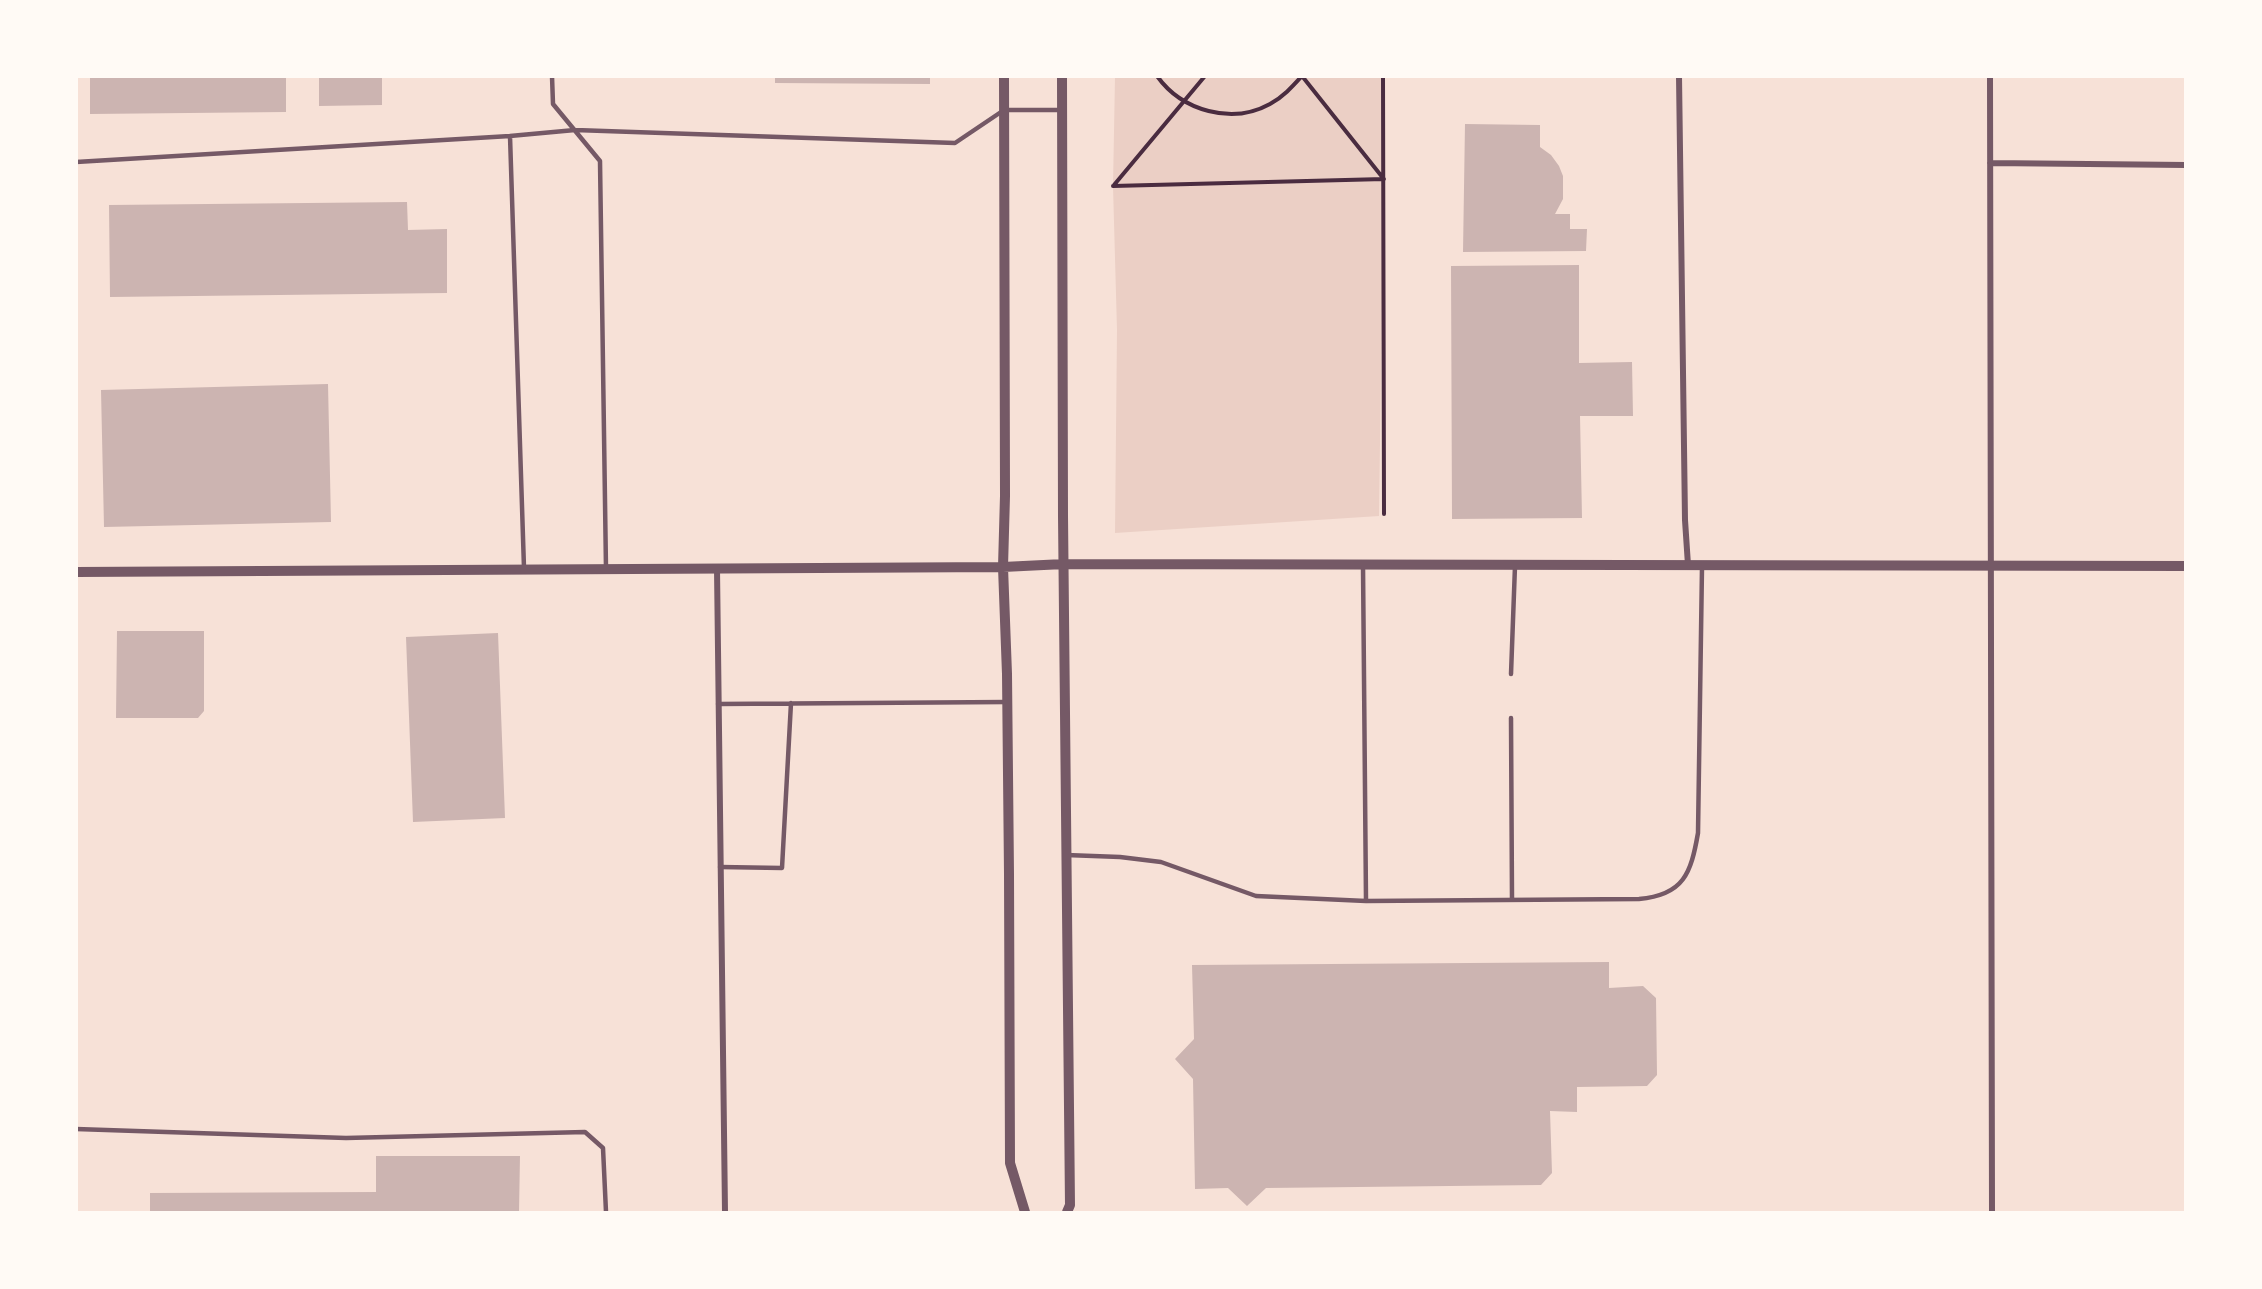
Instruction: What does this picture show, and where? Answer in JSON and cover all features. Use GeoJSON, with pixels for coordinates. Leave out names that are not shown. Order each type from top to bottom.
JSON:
{"type":"FeatureCollection","features":[{"type":"Feature","properties":{"kind":"street"},"geometry":{"type":"LineString","coordinates":[[1004,76],[1005,495],[1003,567],[1007,702],[1010,1163],[1025,1212]]}},
{"type":"Feature","properties":{"kind":"street"},"geometry":{"type":"LineString","coordinates":[[1062,76],[1070,1205],[1067,1212]]}},
{"type":"Feature","properties":{"kind":"street"},"geometry":{"type":"LineString","coordinates":[[1679,76],[1685,520],[1688,565]]}},
{"type":"Feature","properties":{"kind":"street"},"geometry":{"type":"LineString","coordinates":[[1990,76],[1992,1212]]}},
{"type":"Feature","properties":{"kind":"street"},"geometry":{"type":"LineString","coordinates":[[1990,163],[2186,165]]}},
{"type":"Feature","properties":{"kind":"street"},"geometry":{"type":"LineString","coordinates":[[76,572],[1003,567],[1064,564],[2186,566]]}},
{"type":"Feature","properties":{"kind":"street"},"geometry":{"type":"LineString","coordinates":[[717,569],[725,1212]]}},
{"type":"Feature","properties":{"kind":"lane"},"geometry":{"type":"LineString","coordinates":[[552,76],[553,104],[600,161],[606,569]]}},
{"type":"Feature","properties":{"kind":"lane"},"geometry":{"type":"LineString","coordinates":[[76,162],[510,136],[574,130],[955,142],[1004,110],[1062,110]]}},
{"type":"Feature","properties":{"kind":"lane"},"geometry":{"type":"LineString","coordinates":[[510,136],[524,570]]}},
{"type":"Feature","properties":{"kind":"lane"},"geometry":{"type":"LineString","coordinates":[[1363,564],[1366,901]]}},
{"type":"Feature","properties":{"kind":"lane"},"geometry":{"type":"LineString","coordinates":[[1511,674],[1515,564]]}},
{"type":"Feature","properties":{"kind":"lane"},"geometry":{"type":"LineString","coordinates":[[1066,855],[1120,857],[1161,862],[1256,896],[1366,901],[1512,900],[1657,897],[1673,891],[1685,878],[1694,857],[1698,833],[1702,566]]}},
{"type":"Feature","properties":{"kind":"lane"},"geometry":{"type":"LineString","coordinates":[[718,704],[1007,702]]}},
{"type":"Feature","properties":{"kind":"lane"},"geometry":{"type":"LineString","coordinates":[[720,867],[782,868],[791,703]]}},
{"type":"Feature","properties":{"kind":"lane"},"geometry":{"type":"LineString","coordinates":[[1511,718],[1512,900]]}},
{"type":"Feature","properties":{"kind":"lane"},"geometry":{"type":"LineString","coordinates":[[76,1129],[346,1138],[585,1132],[603,1148],[606,1212]]}},
{"type":"Feature","properties":{"kind":"path"},"geometry":{"type":"LineString","coordinates":[[1157,76],[1165,87],[1185,102],[1205,111],[1227,114],[1248,112],[1269,105],[1287,93],[1302,77],[1384,179]]}},
{"type":"Feature","properties":{"kind":"path"},"geometry":{"type":"LineString","coordinates":[[1205,76],[1113,186],[1384,179]]}},
{"type":"Feature","properties":{"kind":"path"},"geometry":{"type":"LineString","coordinates":[[1383,76],[1384,514]]}},
{"type":"Feature","properties":{"kind":"shaded area"},"geometry":{"type":"Polygon","coordinates":[[[1115,77],[1385,77],[1379,516],[1115,533],[1117,330],[1113,186],[1115,77]]]}},
{"type":"Feature","properties":{"kind":"building"},"geometry":{"type":"Polygon","coordinates":[[[90,76],[286,76],[286,112],[90,114],[90,76]]]}},
{"type":"Feature","properties":{"kind":"building"},"geometry":{"type":"Polygon","coordinates":[[[319,76],[382,76],[382,105],[319,106],[319,76]]]}},
{"type":"Feature","properties":{"kind":"building"},"geometry":{"type":"Polygon","coordinates":[[[775,76],[930,76],[930,84],[775,83],[775,76]]]}},
{"type":"Feature","properties":{"kind":"building"},"geometry":{"type":"Polygon","coordinates":[[[1465,124],[1540,125],[1540,147],[1551,155],[1563,176],[1563,199],[1555,214],[1570,214],[1570,229],[1587,229],[1586,251],[1463,252],[1465,124]]]}},
{"type":"Feature","properties":{"kind":"building"},"geometry":{"type":"Polygon","coordinates":[[[407,202],[408,230],[447,229],[447,293],[110,297],[109,205],[407,202]]]}},
{"type":"Feature","properties":{"kind":"building"},"geometry":{"type":"Polygon","coordinates":[[[1579,265],[1579,363],[1632,362],[1633,416],[1580,416],[1582,518],[1452,519],[1451,266],[1579,265]]]}},
{"type":"Feature","properties":{"kind":"building"},"geometry":{"type":"Polygon","coordinates":[[[328,384],[331,522],[104,527],[101,390],[328,384]]]}},
{"type":"Feature","properties":{"kind":"building"},"geometry":{"type":"Polygon","coordinates":[[[117,631],[204,631],[204,711],[198,718],[116,718],[117,631]]]}},
{"type":"Feature","properties":{"kind":"building"},"geometry":{"type":"Polygon","coordinates":[[[498,633],[505,818],[413,822],[406,637],[498,633]]]}},
{"type":"Feature","properties":{"kind":"building"},"geometry":{"type":"Polygon","coordinates":[[[1609,962],[1609,988],[1643,986],[1656,998],[1657,1075],[1647,1086],[1577,1087],[1577,1112],[1550,1111],[1552,1173],[1541,1185],[1266,1188],[1247,1206],[1228,1188],[1195,1189],[1193,1079],[1175,1059],[1194,1039],[1192,965],[1609,962]]]}},
{"type":"Feature","properties":{"kind":"building"},"geometry":{"type":"Polygon","coordinates":[[[376,1156],[520,1156],[519,1212],[150,1212],[150,1193],[376,1192],[376,1156]]]}}]}
